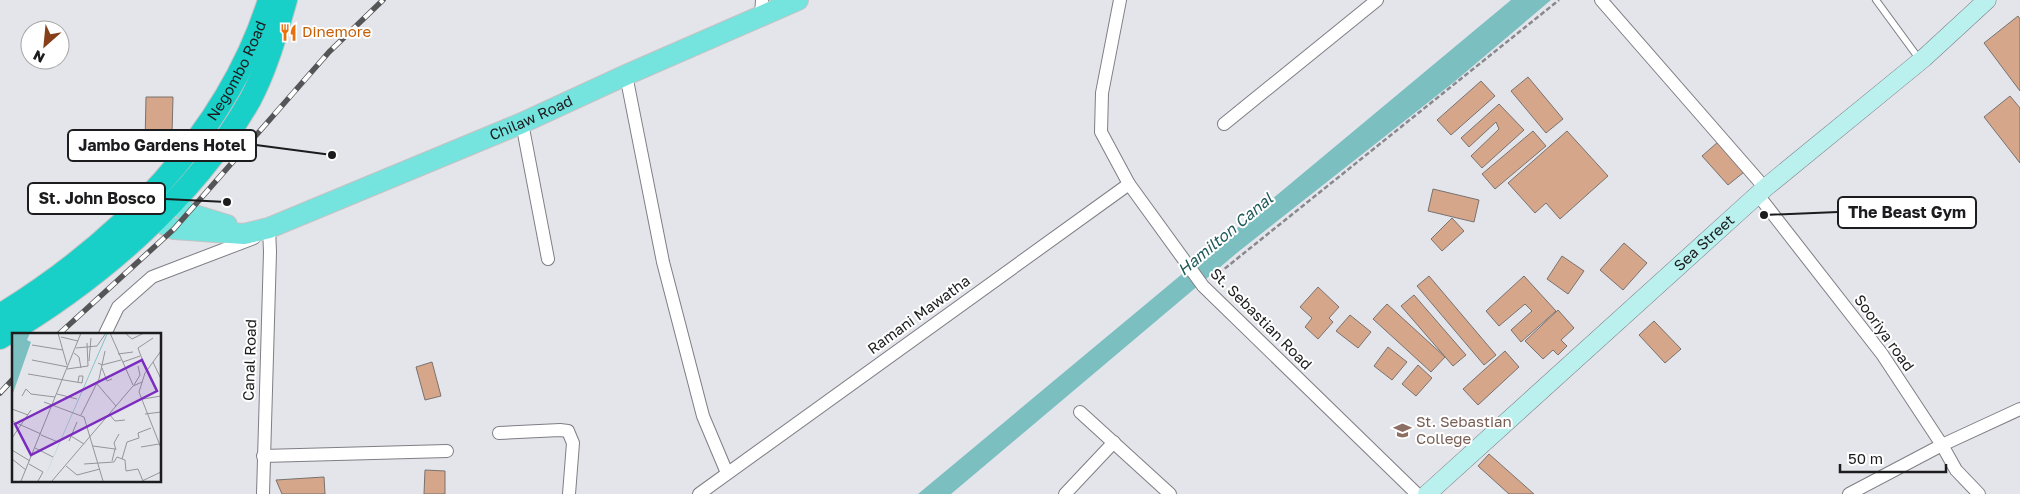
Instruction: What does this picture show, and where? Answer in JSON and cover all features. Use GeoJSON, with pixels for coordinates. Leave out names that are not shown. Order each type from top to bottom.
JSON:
{"type":"FeatureCollection","features":[{"type":"Feature","properties":{"kind":"highway","name":"Negombo Road"},"geometry":{"type":"LineString","coordinates":[[166,194],[200,133],[230,89],[258,31],[269,0]]}},
{"type":"Feature","properties":{"kind":"highway","name":"Negombo Road"},"geometry":{"type":"LineString","coordinates":[[147,213],[220,145],[250,99],[269,58],[286,0]]}},
{"type":"Feature","properties":{"kind":"highway"},"geometry":{"type":"LineString","coordinates":[[0,315],[147,213]]}},
{"type":"Feature","properties":{"kind":"highway"},"geometry":{"type":"LineString","coordinates":[[0,338],[62,298],[120,252],[147,213]]}},
{"type":"Feature","properties":{"kind":"main road","name":"Chilaw Road"},"geometry":{"type":"LineString","coordinates":[[147,213],[174,230],[244,234],[267,229],[522,123],[761,8],[798,0]]}},
{"type":"Feature","properties":{"kind":"main road","name":"Chilaw Road"},"geometry":{"type":"LineString","coordinates":[[166,194],[188,213],[225,225],[267,229]]}},
{"type":"Feature","properties":{"kind":"street","name":"St. Sebastian Road"},"geometry":{"type":"LineString","coordinates":[[1120,0],[1102,93],[1100,132],[1129,184],[1204,286],[1416,494]]}},
{"type":"Feature","properties":{"kind":"street"},"geometry":{"type":"LineString","coordinates":[[1224,124],[1376,0]]}},
{"type":"Feature","properties":{"kind":"street","name":"Sooriya road"},"geometry":{"type":"LineString","coordinates":[[1601,0],[1762,191],[1882,354],[1942,445],[1956,470],[1979,494]]}},
{"type":"Feature","properties":{"kind":"street","name":"Sea Street"},"geometry":{"type":"LineString","coordinates":[[1427,494],[1762,191],[1921,61],[1987,0]]}},
{"type":"Feature","properties":{"kind":"street"},"geometry":{"type":"LineString","coordinates":[[626,74],[663,262],[702,416],[727,473]]}},
{"type":"Feature","properties":{"kind":"street"},"geometry":{"type":"LineString","coordinates":[[522,123],[548,259]]}},
{"type":"Feature","properties":{"kind":"street","name":"Ramani Mawatha"},"geometry":{"type":"LineString","coordinates":[[698,494],[1129,184]]}},
{"type":"Feature","properties":{"kind":"street"},"geometry":{"type":"LineString","coordinates":[[105,333],[118,307],[152,277],[255,238],[267,229]]}},
{"type":"Feature","properties":{"kind":"street","name":"Canal Road"},"geometry":{"type":"LineString","coordinates":[[263,494],[269,291],[267,229]]}},
{"type":"Feature","properties":{"kind":"street"},"geometry":{"type":"LineString","coordinates":[[1849,494],[1942,445],[2020,409]]}},
{"type":"Feature","properties":{"kind":"street"},"geometry":{"type":"LineString","coordinates":[[1080,412],[1170,494]]}},
{"type":"Feature","properties":{"kind":"street"},"geometry":{"type":"LineString","coordinates":[[499,433],[568,431],[573,443],[569,494]]}},
{"type":"Feature","properties":{"kind":"street"},"geometry":{"type":"LineString","coordinates":[[1065,494],[1114,442]]}},
{"type":"Feature","properties":{"kind":"street"},"geometry":{"type":"LineString","coordinates":[[263,456],[447,451]]}},
{"type":"Feature","properties":{"kind":"lane"},"geometry":{"type":"LineString","coordinates":[[1876,0],[1921,61]]}},
{"type":"Feature","properties":{"kind":"path"},"geometry":{"type":"LineString","coordinates":[[1204,286],[1559,0]]}},
{"type":"Feature","properties":{"kind":"water"},"geometry":{"type":"Polygon","coordinates":[[[1511,0],[1551,0],[1454,82],[1238,252],[951,494],[918,494],[1511,0]]]}},
{"type":"Feature","properties":{"kind":"building"},"geometry":{"type":"Polygon","coordinates":[[[2018,16],[2020,19],[2020,91],[1984,43],[2018,16]]]}},
{"type":"Feature","properties":{"kind":"building"},"geometry":{"type":"Polygon","coordinates":[[[1528,77],[1563,119],[1546,133],[1511,91],[1528,77]]]}},
{"type":"Feature","properties":{"kind":"building"},"geometry":{"type":"Polygon","coordinates":[[[1481,81],[1495,96],[1451,135],[1437,120],[1481,81]]]}},
{"type":"Feature","properties":{"kind":"building"},"geometry":{"type":"Polygon","coordinates":[[[2010,96],[2020,108],[2020,163],[1984,117],[2010,96]]]}},
{"type":"Feature","properties":{"kind":"building"},"geometry":{"type":"Polygon","coordinates":[[[146,97],[173,97],[172,134],[158,134],[158,144],[145,144],[146,97]]]}},
{"type":"Feature","properties":{"kind":"building"},"geometry":{"type":"Polygon","coordinates":[[[1499,104],[1524,130],[1482,168],[1471,156],[1499,129],[1496,122],[1469,147],[1461,138],[1499,104]]]}},
{"type":"Feature","properties":{"kind":"building"},"geometry":{"type":"Polygon","coordinates":[[[1533,131],[1546,146],[1495,189],[1482,174],[1533,131]]]}},
{"type":"Feature","properties":{"kind":"building"},"geometry":{"type":"Polygon","coordinates":[[[1567,131],[1608,176],[1560,219],[1546,203],[1535,213],[1508,183],[1567,131]]]}},
{"type":"Feature","properties":{"kind":"building"},"geometry":{"type":"Polygon","coordinates":[[[1718,142],[1744,172],[1728,185],[1702,156],[1718,142]]]}},
{"type":"Feature","properties":{"kind":"building"},"geometry":{"type":"Polygon","coordinates":[[[1433,189],[1479,200],[1474,222],[1428,211],[1433,189]]]}},
{"type":"Feature","properties":{"kind":"building"},"geometry":{"type":"Polygon","coordinates":[[[1452,218],[1464,231],[1442,251],[1431,239],[1452,218]]]}},
{"type":"Feature","properties":{"kind":"building"},"geometry":{"type":"Polygon","coordinates":[[[1624,243],[1647,263],[1623,290],[1600,270],[1624,243]]]}},
{"type":"Feature","properties":{"kind":"building"},"geometry":{"type":"Polygon","coordinates":[[[1562,256],[1584,271],[1568,294],[1547,279],[1562,256]]]}},
{"type":"Feature","properties":{"kind":"building"},"geometry":{"type":"Polygon","coordinates":[[[1429,276],[1496,355],[1484,365],[1417,286],[1429,276]]]}},
{"type":"Feature","properties":{"kind":"building"},"geometry":{"type":"Polygon","coordinates":[[[1524,276],[1556,311],[1521,342],[1511,330],[1532,311],[1525,304],[1499,326],[1486,311],[1524,276]]]}},
{"type":"Feature","properties":{"kind":"building"},"geometry":{"type":"Polygon","coordinates":[[[1318,287],[1339,307],[1329,318],[1333,322],[1318,339],[1305,327],[1312,318],[1300,307],[1318,287]]]}},
{"type":"Feature","properties":{"kind":"building"},"geometry":{"type":"Polygon","coordinates":[[[1414,295],[1466,355],[1453,366],[1401,306],[1414,295]]]}},
{"type":"Feature","properties":{"kind":"building"},"geometry":{"type":"Polygon","coordinates":[[[1387,304],[1445,357],[1431,372],[1373,319],[1387,304]]]}},
{"type":"Feature","properties":{"kind":"building"},"geometry":{"type":"Polygon","coordinates":[[[1558,310],[1574,328],[1561,340],[1567,346],[1558,355],[1553,350],[1543,359],[1525,341],[1558,310]]]}},
{"type":"Feature","properties":{"kind":"building"},"geometry":{"type":"Polygon","coordinates":[[[1350,315],[1371,332],[1358,348],[1336,331],[1350,315]]]}},
{"type":"Feature","properties":{"kind":"building"},"geometry":{"type":"Polygon","coordinates":[[[1654,321],[1681,349],[1665,363],[1639,335],[1654,321]]]}},
{"type":"Feature","properties":{"kind":"building"},"geometry":{"type":"Polygon","coordinates":[[[1388,347],[1407,362],[1392,380],[1374,366],[1388,347]]]}},
{"type":"Feature","properties":{"kind":"building"},"geometry":{"type":"Polygon","coordinates":[[[1505,351],[1519,367],[1478,405],[1463,389],[1505,351]]]}},
{"type":"Feature","properties":{"kind":"building"},"geometry":{"type":"Polygon","coordinates":[[[432,362],[441,396],[425,400],[416,367],[432,362]]]}},
{"type":"Feature","properties":{"kind":"building"},"geometry":{"type":"Polygon","coordinates":[[[1418,365],[1432,378],[1416,396],[1402,384],[1418,365]]]}},
{"type":"Feature","properties":{"kind":"building"},"geometry":{"type":"Polygon","coordinates":[[[1489,454],[1534,494],[1509,494],[1478,466],[1489,454]]]}},
{"type":"Feature","properties":{"kind":"building"},"geometry":{"type":"Polygon","coordinates":[[[425,470],[445,471],[445,494],[424,494],[425,470]]]}},
{"type":"Feature","properties":{"kind":"building"},"geometry":{"type":"Polygon","coordinates":[[[324,477],[325,494],[282,494],[276,480],[324,477]]]}},
{"type":"Feature","properties":{"kind":"railway"},"geometry":{"type":"LineString","coordinates":[[60,333],[174,229],[329,52],[383,0]]}},
{"type":"Feature","properties":{"kind":"railway"},"geometry":{"type":"LineString","coordinates":[[0,393],[12,380]]}},
{"type":"Feature","properties":{"kind":"place","name":"Dinemore"},"geometry":{"type":"Point","coordinates":[288,32]}},
{"type":"Feature","properties":{"kind":"place","name":"Jambo Gardens Hotel"},"geometry":{"type":"Point","coordinates":[332,155]}},
{"type":"Feature","properties":{"kind":"place","name":"St. John Bosco"},"geometry":{"type":"Point","coordinates":[227,202]}},
{"type":"Feature","properties":{"kind":"place","name":"The Beast Gym"},"geometry":{"type":"Point","coordinates":[1764,215]}},
{"type":"Feature","properties":{"kind":"place","name":"St. Sebastian College"},"geometry":{"type":"Point","coordinates":[1402,431]}},
{"type":"Feature","properties":{"kind":"water label","name":"Hamilton Canal"},"geometry":{"type":"Point","coordinates":[1225,234]}}]}
